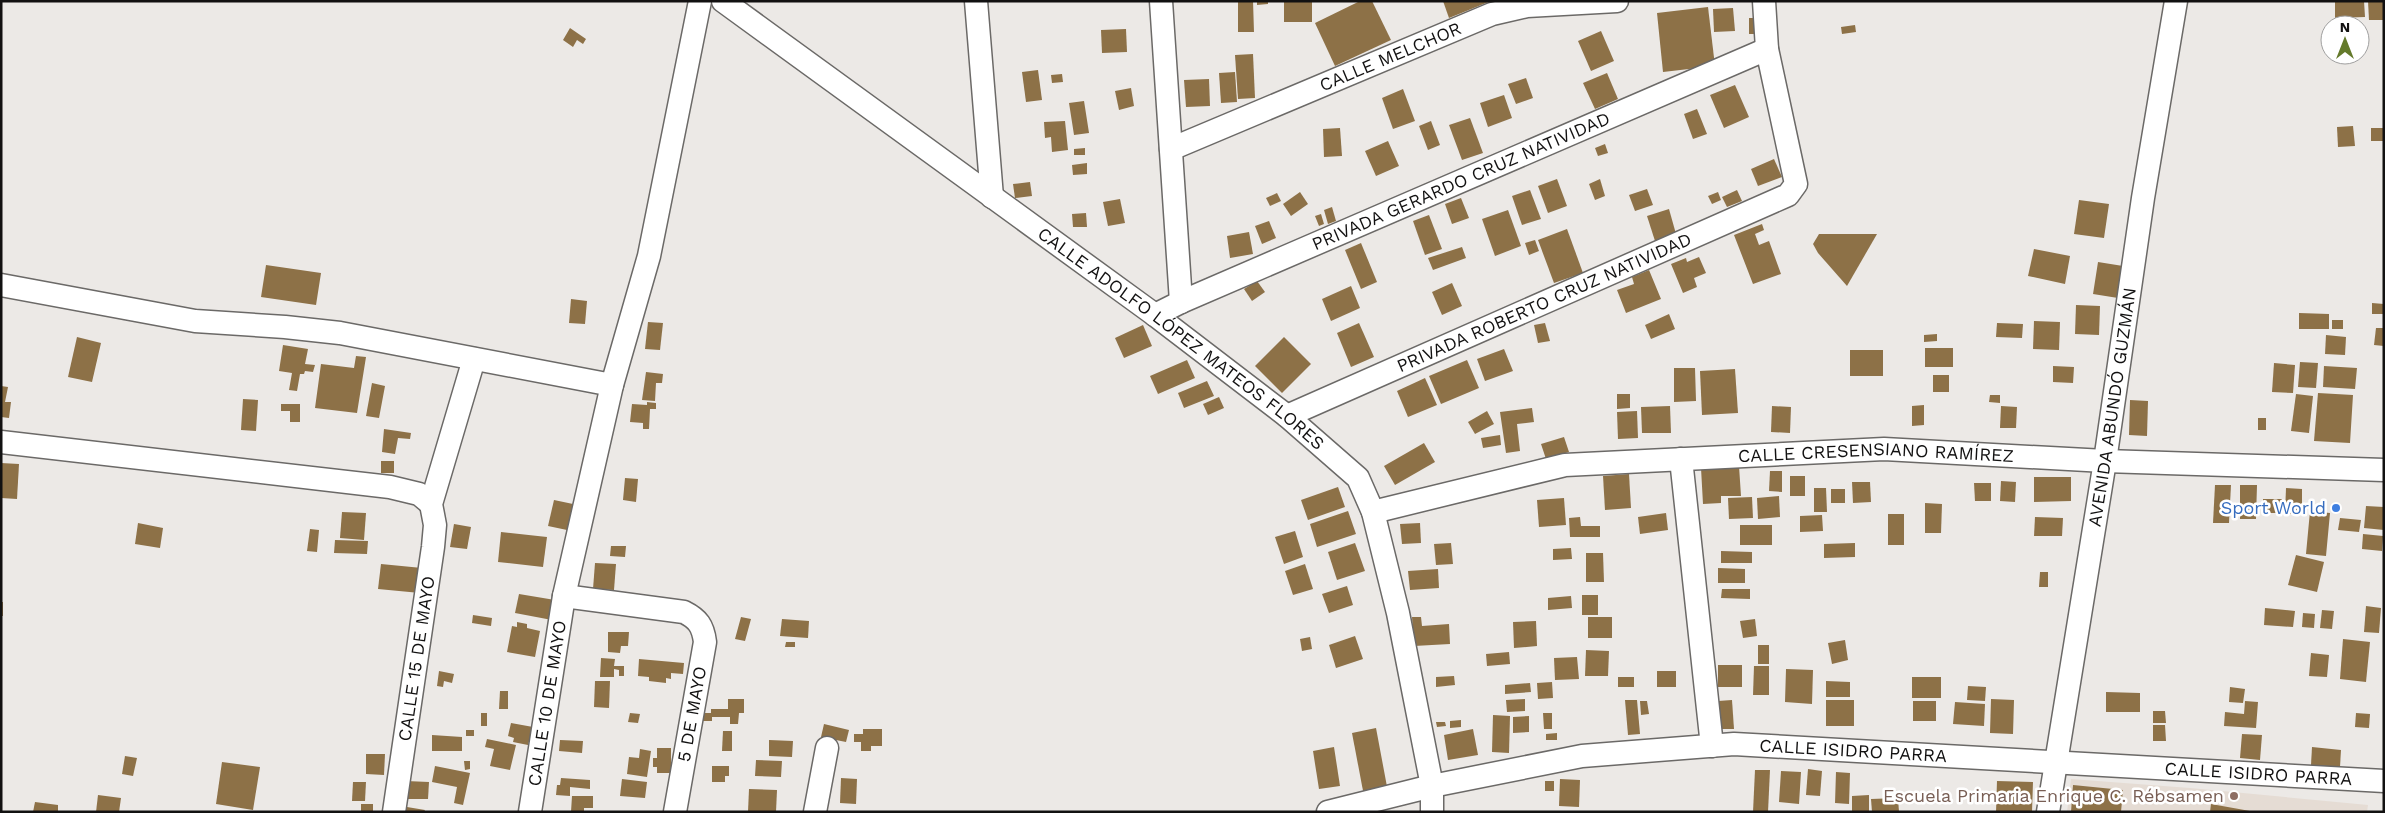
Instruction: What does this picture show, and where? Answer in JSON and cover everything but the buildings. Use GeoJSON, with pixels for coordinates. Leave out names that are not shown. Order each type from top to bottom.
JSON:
{"type":"FeatureCollection","features":[{"type":"Feature","properties":{"kind":"street","name":"CALLE 10 DE MAYO"},"geometry":{"type":"LineString","coordinates":[[530,812],[564,596],[612,385],[649,256],[700,1]]}},
{"type":"Feature","properties":{"kind":"street","name":"CALLE ADOLFO LÓPEZ MATEOS FLORES"},"geometry":{"type":"LineString","coordinates":[[723,1],[1155,315],[1287,416],[1358,478],[1373,512],[1398,613],[1432,786],[1432,812]]}},
{"type":"Feature","properties":{"kind":"street"},"geometry":{"type":"LineString","coordinates":[[976,1],[992,197]]}},
{"type":"Feature","properties":{"kind":"street"},"geometry":{"type":"LineString","coordinates":[[1161,1],[1181,302]]}},
{"type":"Feature","properties":{"kind":"street","name":"CALLE MELCHOR"},"geometry":{"type":"LineString","coordinates":[[1172,149],[1492,14],[1527,6],[1617,1]]}},
{"type":"Feature","properties":{"kind":"street"},"geometry":{"type":"LineString","coordinates":[[1764,1],[1767,49]]}},
{"type":"Feature","properties":{"kind":"street","name":"AVENIDA ABUNDÓ GUZMÁN"},"geometry":{"type":"LineString","coordinates":[[2048,812],[2105,461],[2143,198],[2176,1]]}},
{"type":"Feature","properties":{"kind":"street","name":"PRIVADA ROBERTO CRUZ NATIVIDAD"},"geometry":{"type":"LineString","coordinates":[[1287,416],[1788,195],[1796,184],[1767,49]]}},
{"type":"Feature","properties":{"kind":"street","name":"PRIVADA GERARDO CRUZ NATIVIDAD"},"geometry":{"type":"LineString","coordinates":[[1155,315],[1181,302],[1767,49]]}},
{"type":"Feature","properties":{"kind":"street"},"geometry":{"type":"LineString","coordinates":[[1,284],[165,317],[340,333],[612,385]]}},
{"type":"Feature","properties":{"kind":"street"},"geometry":{"type":"LineString","coordinates":[[1,442],[390,487],[419,494],[431,504],[474,359]]}},
{"type":"Feature","properties":{"kind":"street","name":"CALLE CRESENSIANO RAMÍREZ"},"geometry":{"type":"LineString","coordinates":[[1373,512],[1565,465],[1884,449],[2105,461],[2384,470]]}},
{"type":"Feature","properties":{"kind":"street"},"geometry":{"type":"LineString","coordinates":[[1681,459],[1712,746]]}},
{"type":"Feature","properties":{"kind":"street","name":"CALLE 15 DE MAYO"},"geometry":{"type":"LineString","coordinates":[[394,812],[433,548],[435,525],[431,504]]}},
{"type":"Feature","properties":{"kind":"street","name":"5 DE MAYO"},"geometry":{"type":"LineString","coordinates":[[564,596],[684,612],[696,618],[703,630],[705,642],[675,812]]}},
{"type":"Feature","properties":{"kind":"street","name":"CALLE ISIDRO PARRA"},"geometry":{"type":"LineString","coordinates":[[1328,812],[1432,786],[1582,756],[1734,744],[2056,764],[2384,781]]}},
{"type":"Feature","properties":{"kind":"street"},"geometry":{"type":"LineString","coordinates":[[815,812],[827,748]]}},
{"type":"Feature","properties":{"kind":"shaded area"},"geometry":{"type":"Polygon","coordinates":[[[2071,779],[2368,805],[2367,812],[2067,812],[2071,779]]]}},
{"type":"Feature","properties":{"kind":"place","name":"Sport World"},"geometry":{"type":"Point","coordinates":[2336,508]}},
{"type":"Feature","properties":{"kind":"place","name":"Escuela Primaria Enrique C. Rébsamen"},"geometry":{"type":"Point","coordinates":[2234,796]}}]}
